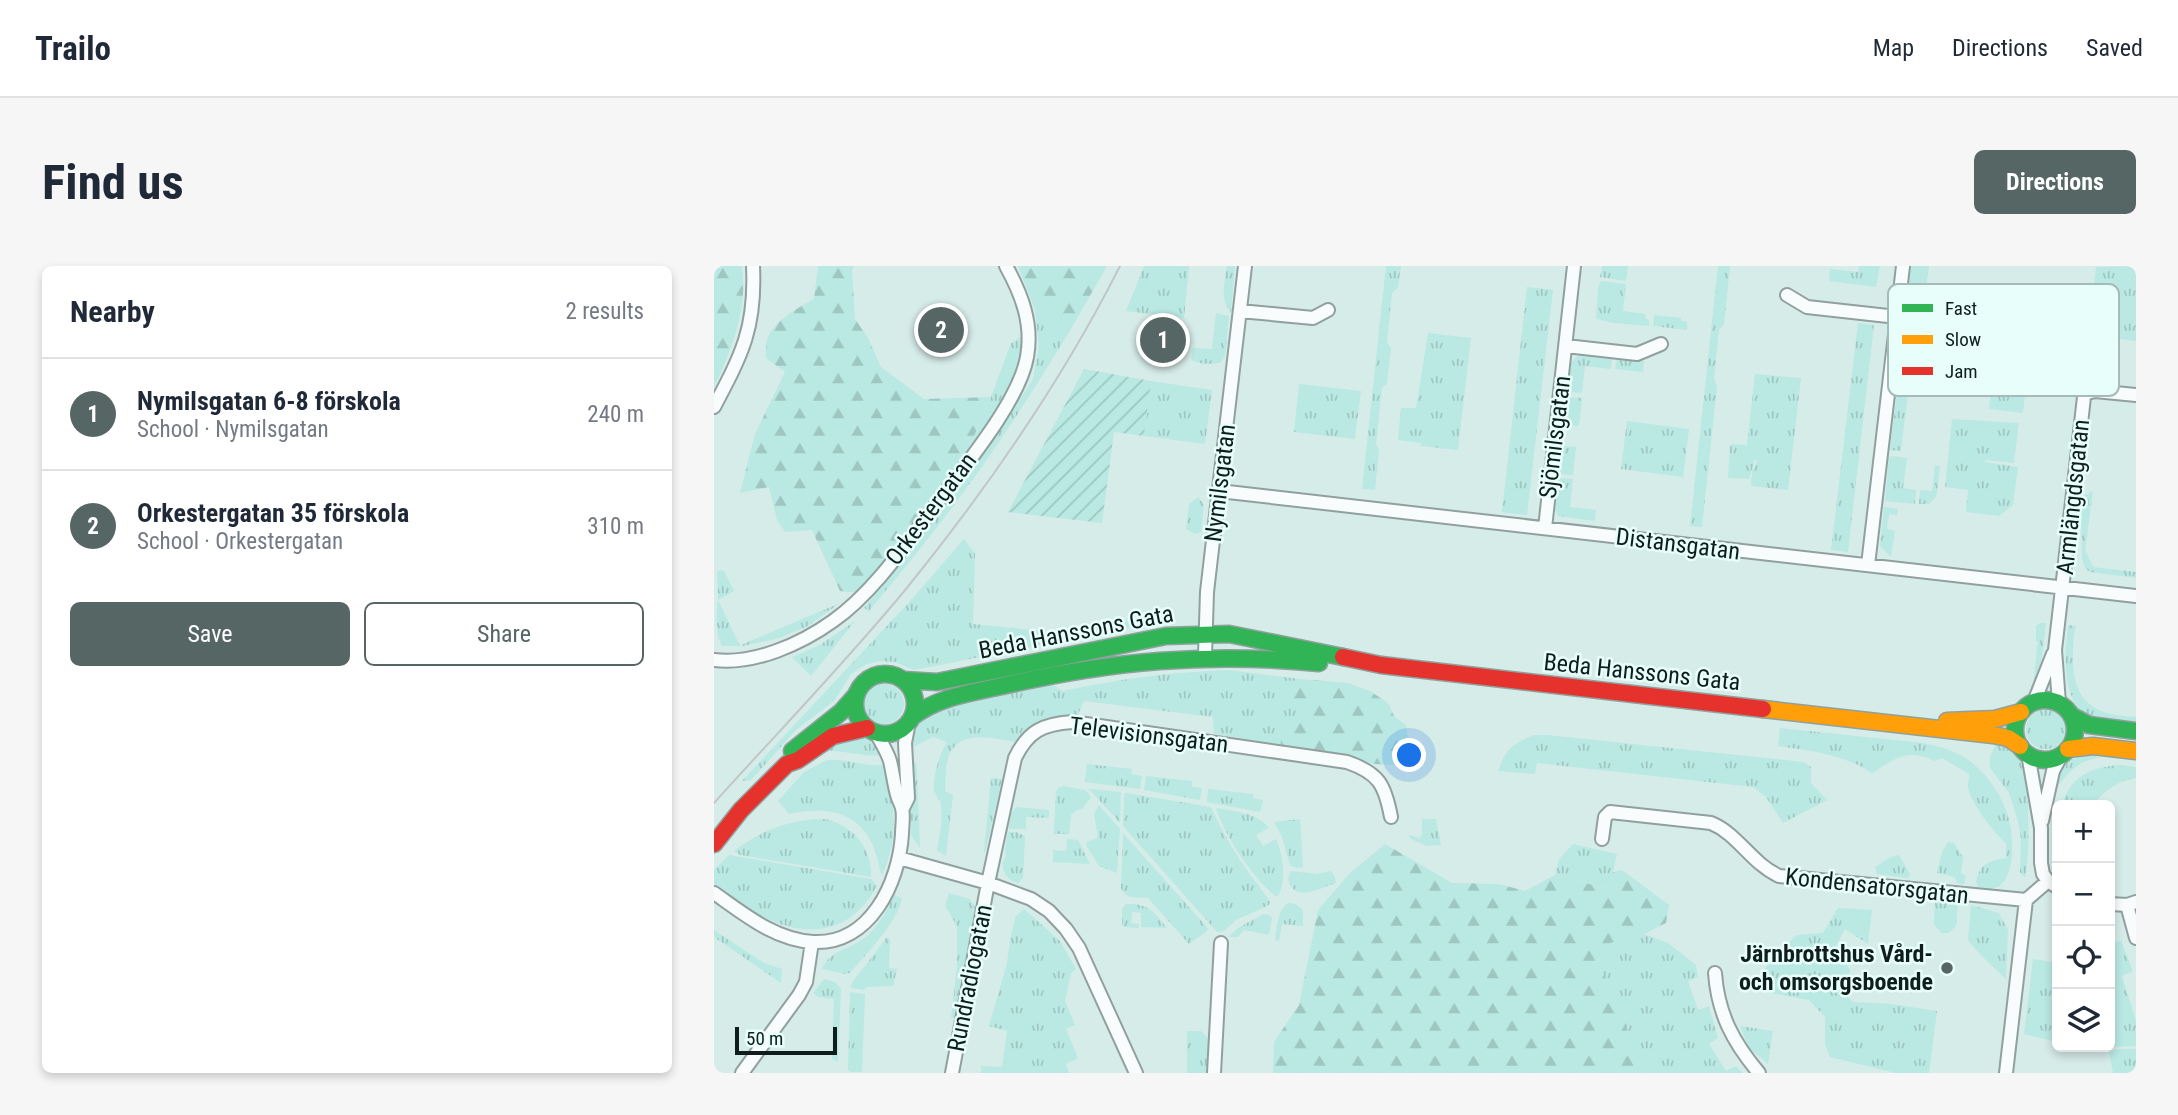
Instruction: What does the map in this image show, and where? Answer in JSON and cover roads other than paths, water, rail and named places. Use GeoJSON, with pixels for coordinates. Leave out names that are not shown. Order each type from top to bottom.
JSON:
{"type":"FeatureCollection","features":[{"type":"Feature","properties":{"kind":"street"},"geometry":{"type":"LineString","coordinates":[[714,407],[746,341],[753,305],[753,266]]}},
{"type":"Feature","properties":{"kind":"street","name":"Orkestergatan"},"geometry":{"type":"LineString","coordinates":[[714,660],[735,660],[773,652],[835,620],[870,587],[944,494],[1010,400],[1025,366],[1029,343],[1027,317],[1006,266]]}},
{"type":"Feature","properties":{"kind":"street","name":"Nymilsgatan"},"geometry":{"type":"LineString","coordinates":[[1205,655],[1207,592],[1245,266]]}},
{"type":"Feature","properties":{"kind":"street","name":"Sjömilsgatan"},"geometry":{"type":"LineString","coordinates":[[1545,528],[1574,266]]}},
{"type":"Feature","properties":{"kind":"street"},"geometry":{"type":"LineString","coordinates":[[1901,284],[1903,266]]}},
{"type":"Feature","properties":{"kind":"street"},"geometry":{"type":"LineString","coordinates":[[1787,295],[1807,307],[1888,316]]}},
{"type":"Feature","properties":{"kind":"street"},"geometry":{"type":"LineString","coordinates":[[1240,311],[1313,318],[1328,310]]}},
{"type":"Feature","properties":{"kind":"street","name":"Sjömilsgatan"},"geometry":{"type":"LineString","coordinates":[[1566,346],[1637,354],[1661,344]]}},
{"type":"Feature","properties":{"kind":"street"},"geometry":{"type":"LineString","coordinates":[[1868,565],[1888,394]]}},
{"type":"Feature","properties":{"kind":"street","name":"Armlängdsgatan"},"geometry":{"type":"LineString","coordinates":[[2059,703],[2055,650],[2085,396]]}},
{"type":"Feature","properties":{"kind":"street","name":"Distansgatan"},"geometry":{"type":"LineString","coordinates":[[1219,491],[2136,596]]}},
{"type":"Feature","properties":{"kind":"street","name":"Beda Hanssons Gata"},"geometry":{"type":"LineString","coordinates":[[714,844],[741,810],[786,764],[791,752],[841,712],[864,682],[873,676],[889,674],[903,680],[937,682],[1166,636],[1229,634],[1381,665],[1993,735],[2008,738],[2042,760],[2093,746],[2136,751]]}},
{"type":"Feature","properties":{"kind":"street","name":"Armlängdsgatan"},"geometry":{"type":"LineString","coordinates":[[2027,707],[2055,650]]}},
{"type":"Feature","properties":{"kind":"street","name":"Beda Hanssons Gata"},"geometry":{"type":"LineString","coordinates":[[786,764],[798,760],[833,736],[849,730],[892,733],[901,729],[921,709],[942,700],[1060,673],[1143,660],[1205,655],[1300,660],[1353,667],[1381,665]]}},
{"type":"Feature","properties":{"kind":"street"},"geometry":{"type":"LineString","coordinates":[[902,808],[908,798],[905,750],[915,707],[915,697],[903,680]]}},
{"type":"Feature","properties":{"kind":"street"},"geometry":{"type":"LineString","coordinates":[[714,893],[763,927],[788,937],[812,942],[833,941],[857,929],[882,903],[899,858],[902,808],[890,759],[856,713],[856,695]]}},
{"type":"Feature","properties":{"kind":"street","name":"Beda Hanssons Gata"},"geometry":{"type":"LineString","coordinates":[[1898,723],[1995,719],[2050,700],[2059,703]]}},
{"type":"Feature","properties":{"kind":"street"},"geometry":{"type":"LineString","coordinates":[[2059,703],[2072,716],[2089,725],[2136,731]]}},
{"type":"Feature","properties":{"kind":"street"},"geometry":{"type":"LineString","coordinates":[[2027,707],[2015,730],[2024,750],[2041,828]]}},
{"type":"Feature","properties":{"kind":"street"},"geometry":{"type":"LineString","coordinates":[[2006,1073],[2026,900],[2052,884],[2043,874],[2041,828],[2053,771],[2075,732],[2072,716]]}},
{"type":"Feature","properties":{"kind":"street","name":"Televisionsgatan"},"geometry":{"type":"LineString","coordinates":[[988,883],[1015,758],[1028,737],[1056,723],[1072,722],[1347,762],[1377,776],[1385,792],[1391,817]]}},
{"type":"Feature","properties":{"kind":"street","name":"Kondensatorsgatan"},"geometry":{"type":"LineString","coordinates":[[1602,839],[1605,817],[1610,812],[1711,823],[1723,828],[1761,866],[1779,876],[2026,900]]}},
{"type":"Feature","properties":{"kind":"street"},"geometry":{"type":"LineString","coordinates":[[899,858],[988,883],[1031,899],[1049,911],[1079,948],[1136,1073]]}},
{"type":"Feature","properties":{"kind":"street","name":"Rundradiogatan"},"geometry":{"type":"LineString","coordinates":[[952,1073],[988,883]]}},
{"type":"Feature","properties":{"kind":"street"},"geometry":{"type":"LineString","coordinates":[[2131,903],[2136,938]]}},
{"type":"Feature","properties":{"kind":"street"},"geometry":{"type":"LineString","coordinates":[[742,1073],[806,982],[812,942]]}},
{"type":"Feature","properties":{"kind":"street"},"geometry":{"type":"LineString","coordinates":[[1214,1073],[1221,943]]}},
{"type":"Feature","properties":{"kind":"street"},"geometry":{"type":"LineString","coordinates":[[1715,973],[1718,1000],[1725,1022],[1743,1054],[1759,1073]]}},
{"type":"Feature","properties":{"kind":"tram line"},"geometry":{"type":"LineString","coordinates":[[714,803],[883,617],[965,513],[1048,392],[1120,266]]}},
{"type":"Feature","properties":{"kind":"place","name":"Orkestergatan 35 förskola"},"geometry":{"type":"Point","coordinates":[941,330]}},
{"type":"Feature","properties":{"kind":"place","name":"Nymilsgatan 6-8 förskola"},"geometry":{"type":"Point","coordinates":[1163,340]}},
{"type":"Feature","properties":{"kind":"place","name":"Järnbrottshus Vård- och omsorgsboende"},"geometry":{"type":"Point","coordinates":[1947,968]}}]}
